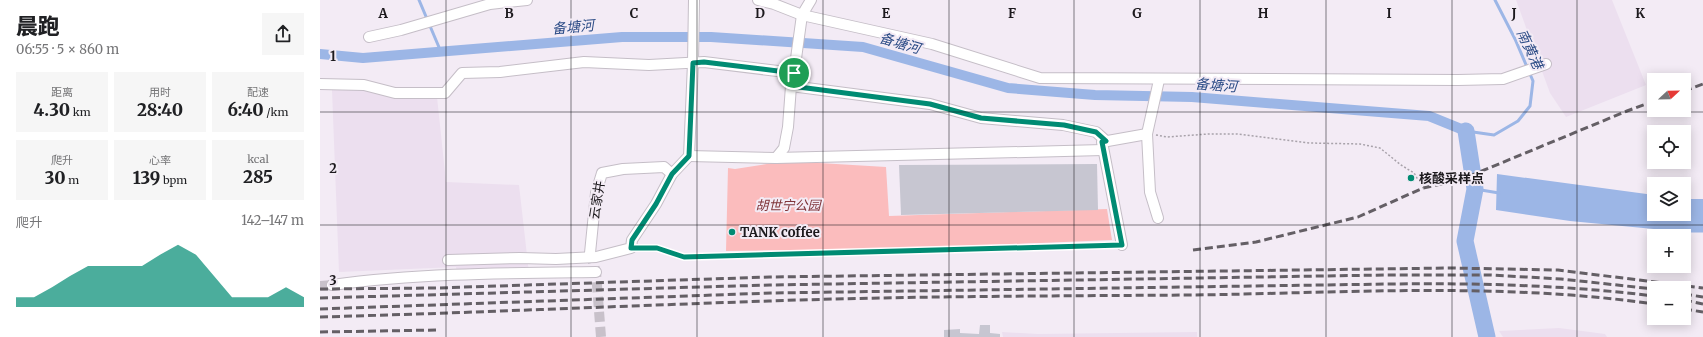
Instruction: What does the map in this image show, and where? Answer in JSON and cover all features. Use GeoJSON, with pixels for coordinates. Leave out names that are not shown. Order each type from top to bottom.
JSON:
{"type":"FeatureCollection","features":[{"type":"Feature","properties":{"kind":"street"},"geometry":{"type":"LineString","coordinates":[[369,37],[422,24],[490,4],[527,0]]}},
{"type":"Feature","properties":{"kind":"street"},"geometry":{"type":"LineString","coordinates":[[448,260],[596,257],[631,248],[632,240],[656,204],[672,174],[689,156],[694,0]]}},
{"type":"Feature","properties":{"kind":"street"},"geometry":{"type":"LineString","coordinates":[[758,0],[774,4],[802,17],[932,44],[1040,78],[1158,85],[1503,79],[1546,64]]}},
{"type":"Feature","properties":{"kind":"street"},"geometry":{"type":"LineString","coordinates":[[776,158],[784,148],[788,127],[791,86],[802,17],[811,0]]}},
{"type":"Feature","properties":{"kind":"street"},"geometry":{"type":"LineString","coordinates":[[320,84],[364,85],[395,93],[445,93],[462,73],[500,72],[584,62],[649,65],[704,62],[794,73]]}},
{"type":"Feature","properties":{"kind":"street"},"geometry":{"type":"LineString","coordinates":[[1158,85],[1148,129],[1150,192],[1158,218]]}},
{"type":"Feature","properties":{"kind":"street"},"geometry":{"type":"LineString","coordinates":[[791,86],[930,104],[981,118],[1064,125],[1096,132],[1105,145],[1122,245]]}},
{"type":"Feature","properties":{"kind":"street"},"geometry":{"type":"LineString","coordinates":[[689,156],[776,158],[1105,145],[1148,129]]}},
{"type":"Feature","properties":{"kind":"street","name":"云家井"},"geometry":{"type":"LineString","coordinates":[[590,253],[596,193],[602,172],[624,169],[664,167],[672,174]]}},
{"type":"Feature","properties":{"kind":"street"},"geometry":{"type":"LineString","coordinates":[[332,285],[363,280],[437,276],[596,272]]}},
{"type":"Feature","properties":{"kind":"path"},"geometry":{"type":"LineString","coordinates":[[1148,129],[1167,137],[1208,134],[1237,134],[1310,143],[1360,144],[1380,148],[1401,165],[1414,173],[1423,188]]}},
{"type":"Feature","properties":{"kind":"path"},"geometry":{"type":"LineString","coordinates":[[631,248],[657,248],[684,257],[1122,245]]}},
{"type":"Feature","properties":{"kind":"shaded area"},"geometry":{"type":"Polygon","coordinates":[[[1516,0],[1612,0],[1646,85],[1566,117],[1550,93],[1516,0]]]}},
{"type":"Feature","properties":{"kind":"shaded area"},"geometry":{"type":"Polygon","coordinates":[[[365,89],[437,97],[446,182],[519,185],[529,273],[457,275],[456,267],[339,272],[332,90],[365,89]]]}},
{"type":"Feature","properties":{"kind":"shaded area"},"geometry":{"type":"Polygon","coordinates":[[[1559,328],[1605,334],[1607,337],[1503,337],[1499,331],[1559,328]]]}},
{"type":"Feature","properties":{"kind":"shaded area"},"geometry":{"type":"Polygon","coordinates":[[[1002,332],[1038,334],[1197,332],[1197,337],[1003,337],[1002,332]]]}},
{"type":"Feature","properties":{"kind":"green space","name":"胡世宁公园"},"geometry":{"type":"Polygon","coordinates":[[[786,161],[886,167],[889,216],[1107,209],[1112,240],[890,249],[726,251],[728,168],[735,169],[786,161]]]}},
{"type":"Feature","properties":{"kind":"water"},"geometry":{"type":"Polygon","coordinates":[[[1497,174],[1647,194],[1647,221],[1691,221],[1691,199],[1703,199],[1703,231],[1691,232],[1691,229],[1654,229],[1570,221],[1496,210],[1497,174]]]}},
{"type":"Feature","properties":{"kind":"building"},"geometry":{"type":"Polygon","coordinates":[[[1097,164],[1098,210],[901,215],[899,165],[1097,164]]]}},
{"type":"Feature","properties":{"kind":"building"},"geometry":{"type":"Polygon","coordinates":[[[980,325],[990,325],[990,333],[1000,334],[1000,337],[944,337],[944,330],[960,329],[960,333],[979,334],[980,325]]]}},
{"type":"Feature","properties":{"kind":"waterway"},"geometry":{"type":"LineString","coordinates":[[419,0],[441,52]]}},
{"type":"Feature","properties":{"kind":"waterway","name":"南黄港"},"geometry":{"type":"LineString","coordinates":[[1466,131],[1494,135],[1518,121],[1530,106],[1533,81],[1515,39],[1495,0]]}},
{"type":"Feature","properties":{"kind":"waterway","name":"备塘河"},"geometry":{"type":"LineString","coordinates":[[320,54],[363,58],[622,37],[711,37],[863,47],[1008,88],[1095,95],[1192,97],[1429,116],[1466,131]]}},
{"type":"Feature","properties":{"kind":"waterway"},"geometry":{"type":"LineString","coordinates":[[1466,131],[1475,189],[1465,241],[1487,337]]}},
{"type":"Feature","properties":{"kind":"waterway"},"geometry":{"type":"LineString","coordinates":[[1475,189],[1499,193]]}},
{"type":"Feature","properties":{"kind":"waterway"},"geometry":{"type":"LineString","coordinates":[[1691,231],[1703,231]]}},
{"type":"Feature","properties":{"kind":"tunnel"},"geometry":{"type":"LineString","coordinates":[[590,253],[596,272],[601,337]]}},
{"type":"Feature","properties":{"kind":"tunnel"},"geometry":{"type":"LineString","coordinates":[[320,286],[332,285]]}},
{"type":"Feature","properties":{"kind":"railway"},"geometry":{"type":"LineString","coordinates":[[1691,88],[1703,84]]}},
{"type":"Feature","properties":{"kind":"railway"},"geometry":{"type":"LineString","coordinates":[[1193,250],[1256,242],[1358,217],[1423,188],[1460,180],[1647,104]]}},
{"type":"Feature","properties":{"kind":"railway"},"geometry":{"type":"LineString","coordinates":[[320,289],[437,288],[770,277],[1451,268],[1558,270],[1703,288]]}},
{"type":"Feature","properties":{"kind":"railway"},"geometry":{"type":"LineString","coordinates":[[320,298],[770,285],[1384,275],[1491,275],[1561,279],[1647,288]]}},
{"type":"Feature","properties":{"kind":"railway"},"geometry":{"type":"LineString","coordinates":[[320,309],[771,293],[1390,284],[1457,284],[1555,287],[1647,295]]}},
{"type":"Feature","properties":{"kind":"railway"},"geometry":{"type":"LineString","coordinates":[[320,317],[822,299],[980,296],[1192,295],[1423,290],[1539,293],[1596,297],[1647,303]]}},
{"type":"Feature","properties":{"kind":"railway"},"geometry":{"type":"LineString","coordinates":[[1691,295],[1703,297]]}},
{"type":"Feature","properties":{"kind":"railway"},"geometry":{"type":"LineString","coordinates":[[1691,301],[1703,304]]}},
{"type":"Feature","properties":{"kind":"railway"},"geometry":{"type":"LineString","coordinates":[[1691,310],[1703,312]]}},
{"type":"Feature","properties":{"kind":"railway"},"geometry":{"type":"LineString","coordinates":[[320,332],[437,330]]}},
{"type":"Feature","properties":{"kind":"place","name":"核酸采样点"},"geometry":{"type":"Point","coordinates":[1411,178]}},
{"type":"Feature","properties":{"kind":"place","name":"TANK coffee"},"geometry":{"type":"Point","coordinates":[732,232]}},
{"type":"Feature","properties":{"kind":"route"},"geometry":{"type":"LineString","coordinates":[[704,62],[794,73],[791,86],[930,104],[981,118],[1064,125],[1096,132],[1106,141],[1102,142],[1122,245],[684,257],[657,248],[631,248],[632,240],[656,204],[672,174],[689,156],[693,63],[704,62]]}}]}
